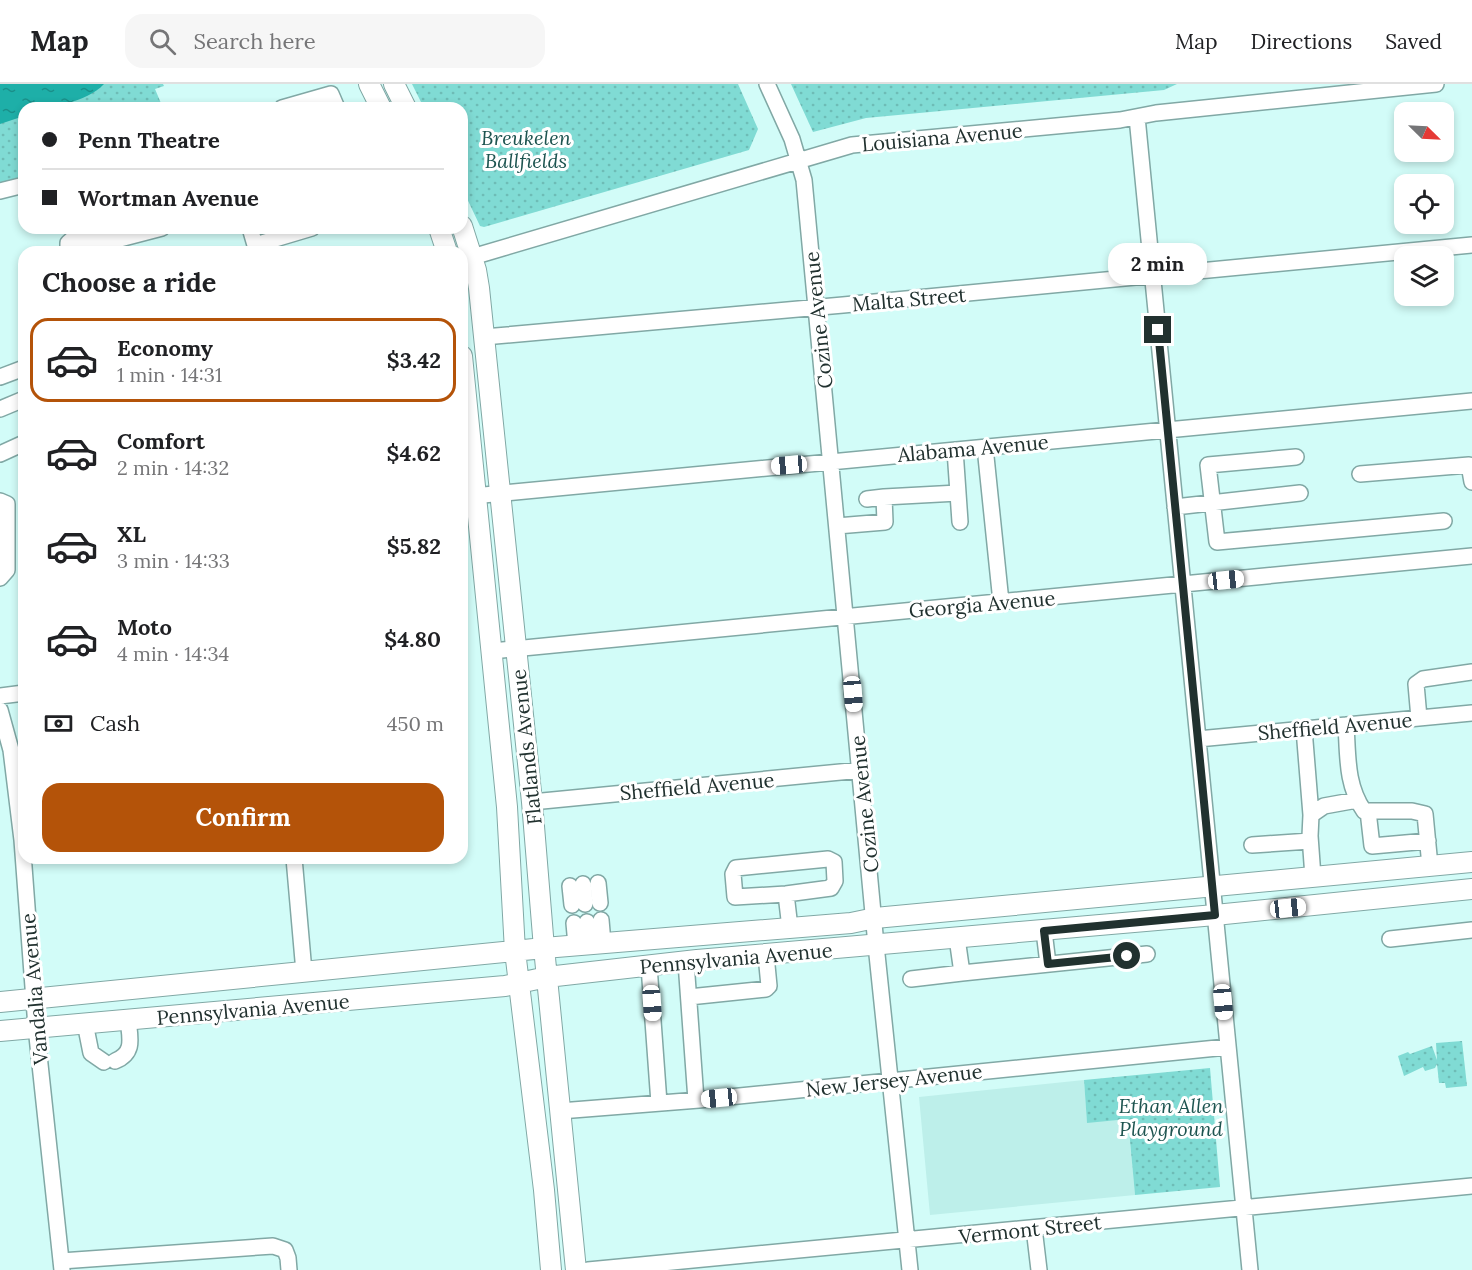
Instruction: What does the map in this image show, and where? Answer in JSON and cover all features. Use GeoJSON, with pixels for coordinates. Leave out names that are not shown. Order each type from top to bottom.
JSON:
{"type":"FeatureCollection","features":[{"type":"Feature","properties":{"kind":"main road"},"geometry":{"type":"LineString","coordinates":[[369,84],[378,102]]}},
{"type":"Feature","properties":{"kind":"main road"},"geometry":{"type":"LineString","coordinates":[[394,84],[403,102]]}},
{"type":"Feature","properties":{"kind":"main road","name":"Flatlands Avenue"},"geometry":{"type":"LineString","coordinates":[[468,260],[479,288],[517,648],[576,1270]]}},
{"type":"Feature","properties":{"kind":"main road","name":"Flatlands Avenue"},"geometry":{"type":"LineString","coordinates":[[468,496],[492,651],[507,807],[515,951],[544,1190],[551,1270]]}},
{"type":"Feature","properties":{"kind":"main road","name":"Pennsylvania Avenue"},"geometry":{"type":"LineString","coordinates":[[0,1002],[544,948],[851,923],[875,918],[1472,862]]}},
{"type":"Feature","properties":{"kind":"main road","name":"Pennsylvania Avenue"},"geometry":{"type":"LineString","coordinates":[[0,1031],[340,1002],[519,984],[547,977],[686,962],[1044,931],[1472,889]]}},
{"type":"Feature","properties":{"kind":"street","name":"Cozine Avenue"},"geometry":{"type":"LineString","coordinates":[[767,84],[792,138],[804,180],[876,945],[892,1079],[910,1270]]}},
{"type":"Feature","properties":{"kind":"street","name":"Louisiana Avenue"},"geometry":{"type":"LineString","coordinates":[[468,258],[852,145],[1436,84]]}},
{"type":"Feature","properties":{"kind":"street"},"geometry":{"type":"LineString","coordinates":[[303,102],[331,94],[334,102]]}},
{"type":"Feature","properties":{"kind":"street"},"geometry":{"type":"LineString","coordinates":[[1137,117],[1250,1270]]}},
{"type":"Feature","properties":{"kind":"street"},"geometry":{"type":"LineString","coordinates":[[0,191],[18,186]]}},
{"type":"Feature","properties":{"kind":"street"},"geometry":{"type":"LineString","coordinates":[[68,246],[68,243],[76,236],[85,234]]}},
{"type":"Feature","properties":{"kind":"street"},"geometry":{"type":"LineString","coordinates":[[92,246],[139,234]]}},
{"type":"Feature","properties":{"kind":"street"},"geometry":{"type":"LineString","coordinates":[[262,246],[295,234]]}},
{"type":"Feature","properties":{"kind":"street","name":"Malta Street"},"geometry":{"type":"LineString","coordinates":[[484,337],[1472,245]]}},
{"type":"Feature","properties":{"kind":"street"},"geometry":{"type":"LineString","coordinates":[[0,377],[18,370]]}},
{"type":"Feature","properties":{"kind":"street","name":"Alabama Avenue"},"geometry":{"type":"LineString","coordinates":[[468,496],[1472,401]]}},
{"type":"Feature","properties":{"kind":"street"},"geometry":{"type":"LineString","coordinates":[[0,409],[18,402]]}},
{"type":"Feature","properties":{"kind":"street"},"geometry":{"type":"LineString","coordinates":[[0,454],[18,446]]}},
{"type":"Feature","properties":{"kind":"street"},"geometry":{"type":"LineString","coordinates":[[985,447],[1001,602]]}},
{"type":"Feature","properties":{"kind":"street"},"geometry":{"type":"LineString","coordinates":[[955,450],[960,522]]}},
{"type":"Feature","properties":{"kind":"street"},"geometry":{"type":"LineString","coordinates":[[1296,457],[1208,465],[1217,542],[1444,521]]}},
{"type":"Feature","properties":{"kind":"street"},"geometry":{"type":"LineString","coordinates":[[1360,474],[1469,465],[1472,482]]}},
{"type":"Feature","properties":{"kind":"street"},"geometry":{"type":"LineString","coordinates":[[867,499],[958,493]]}},
{"type":"Feature","properties":{"kind":"street"},"geometry":{"type":"LineString","coordinates":[[1175,507],[1300,493]]}},
{"type":"Feature","properties":{"kind":"street"},"geometry":{"type":"LineString","coordinates":[[837,526],[885,522],[884,497]]}},
{"type":"Feature","properties":{"kind":"street"},"geometry":{"type":"LineString","coordinates":[[0,501],[7,504],[7,570],[0,578]]}},
{"type":"Feature","properties":{"kind":"street","name":"Georgia Avenue"},"geometry":{"type":"LineString","coordinates":[[492,651],[1472,556]]}},
{"type":"Feature","properties":{"kind":"street"},"geometry":{"type":"LineString","coordinates":[[1419,718],[1416,684],[1423,679],[1472,672]]}},
{"type":"Feature","properties":{"kind":"street"},"geometry":{"type":"LineString","coordinates":[[0,696],[18,694]]}},
{"type":"Feature","properties":{"kind":"street","name":"Vandalia Avenue"},"geometry":{"type":"LineString","coordinates":[[0,711],[5,750],[18,778]]}},
{"type":"Feature","properties":{"kind":"street","name":"Sheffield Avenue"},"geometry":{"type":"LineString","coordinates":[[1198,739],[1472,713]]}},
{"type":"Feature","properties":{"kind":"street"},"geometry":{"type":"LineString","coordinates":[[1346,725],[1351,785],[1362,805],[1372,846],[1428,841]]}},
{"type":"Feature","properties":{"kind":"street"},"geometry":{"type":"LineString","coordinates":[[1304,729],[1311,815],[1310,841],[1313,878]]}},
{"type":"Feature","properties":{"kind":"street","name":"Sheffield Avenue"},"geometry":{"type":"LineString","coordinates":[[532,802],[861,771]]}},
{"type":"Feature","properties":{"kind":"street"},"geometry":{"type":"LineString","coordinates":[[1311,815],[1324,806],[1362,805],[1425,814],[1430,866]]}},
{"type":"Feature","properties":{"kind":"street"},"geometry":{"type":"LineString","coordinates":[[1252,845],[1310,841]]}},
{"type":"Feature","properties":{"kind":"street"},"geometry":{"type":"LineString","coordinates":[[828,859],[834,862],[835,881],[831,888],[786,894],[735,897],[733,874],[736,868],[828,859]]}},
{"type":"Feature","properties":{"kind":"street","name":"Vandalia Avenue"},"geometry":{"type":"LineString","coordinates":[[24,864],[36,1028],[61,1265]]}},
{"type":"Feature","properties":{"kind":"street"},"geometry":{"type":"LineString","coordinates":[[295,864],[304,972]]}},
{"type":"Feature","properties":{"kind":"street"},"geometry":{"type":"LineString","coordinates":[[586,904],[584,884],[586,904]]}},
{"type":"Feature","properties":{"kind":"street"},"geometry":{"type":"LineString","coordinates":[[786,894],[790,928]]}},
{"type":"Feature","properties":{"kind":"street"},"geometry":{"type":"LineString","coordinates":[[590,944],[587,921],[590,944]]}},
{"type":"Feature","properties":{"kind":"street"},"geometry":{"type":"LineString","coordinates":[[1390,939],[1472,930]]}},
{"type":"Feature","properties":{"kind":"street"},"geometry":{"type":"LineString","coordinates":[[1044,931],[1048,964]]}},
{"type":"Feature","properties":{"kind":"street"},"geometry":{"type":"LineString","coordinates":[[957,938],[962,973]]}},
{"type":"Feature","properties":{"kind":"street"},"geometry":{"type":"LineString","coordinates":[[910,979],[1147,954]]}},
{"type":"Feature","properties":{"kind":"street"},"geometry":{"type":"LineString","coordinates":[[689,997],[766,989],[769,986],[766,955]]}},
{"type":"Feature","properties":{"kind":"street"},"geometry":{"type":"LineString","coordinates":[[686,962],[696,1100]]}},
{"type":"Feature","properties":{"kind":"street"},"geometry":{"type":"LineString","coordinates":[[649,966],[659,1103]]}},
{"type":"Feature","properties":{"kind":"street"},"geometry":{"type":"LineString","coordinates":[[85,1023],[91,1053],[109,1062],[123,1058],[128,1052],[130,1040],[128,1020]]}},
{"type":"Feature","properties":{"kind":"street","name":"New Jersey Avenue"},"geometry":{"type":"LineString","coordinates":[[560,1111],[696,1100],[1227,1047]]}},
{"type":"Feature","properties":{"kind":"street","name":"Vermont Street"},"geometry":{"type":"LineString","coordinates":[[588,1270],[1472,1186]]}},
{"type":"Feature","properties":{"kind":"street"},"geometry":{"type":"LineString","coordinates":[[1034,1228],[1039,1270]]}},
{"type":"Feature","properties":{"kind":"street"},"geometry":{"type":"LineString","coordinates":[[61,1265],[273,1246],[285,1250],[289,1270]]}},
{"type":"Feature","properties":{"kind":"shaded area"},"geometry":{"type":"Polygon","coordinates":[[[1084,1080],[1087,1122],[1128,1119],[1135,1195],[930,1215],[919,1097],[1084,1080]]]}},
{"type":"Feature","properties":{"kind":"green space"},"geometry":{"type":"Polygon","coordinates":[[[95,84],[163,84],[164,86],[155,89],[160,102],[38,102],[95,84]]]}},
{"type":"Feature","properties":{"kind":"green space","name":"Breukelen Ballfields"},"geometry":{"type":"Polygon","coordinates":[[[412,84],[738,84],[758,129],[749,150],[484,227],[480,226],[468,201],[468,102],[421,102],[412,84]]]}},
{"type":"Feature","properties":{"kind":"green space"},"geometry":{"type":"Polygon","coordinates":[[[791,84],[1177,84],[1164,90],[866,118],[813,132],[791,84]]]}},
{"type":"Feature","properties":{"kind":"green space"},"geometry":{"type":"Polygon","coordinates":[[[18,108],[18,178],[0,183],[0,114],[18,108]]]}},
{"type":"Feature","properties":{"kind":"green space"},"geometry":{"type":"Polygon","coordinates":[[[1462,1041],[1467,1086],[1446,1088],[1445,1083],[1439,1083],[1437,1064],[1435,1068],[1425,1071],[1423,1067],[1404,1076],[1398,1056],[1432,1046],[1437,1060],[1436,1043],[1462,1041]]]}},
{"type":"Feature","properties":{"kind":"green space","name":"Ethan Allen Playground"},"geometry":{"type":"Polygon","coordinates":[[[1210,1068],[1220,1187],[1135,1195],[1128,1119],[1087,1123],[1084,1080],[1210,1068]]]}},
{"type":"Feature","properties":{"kind":"water"},"geometry":{"type":"Polygon","coordinates":[[[0,84],[104,84],[88,96],[71,102],[18,102],[18,118],[0,124],[0,84]]]}},
{"type":"Feature","properties":{"kind":"route"},"geometry":{"type":"LineString","coordinates":[[1127,956],[1048,964],[1044,931],[1215,915],[1158,330]]}}]}
